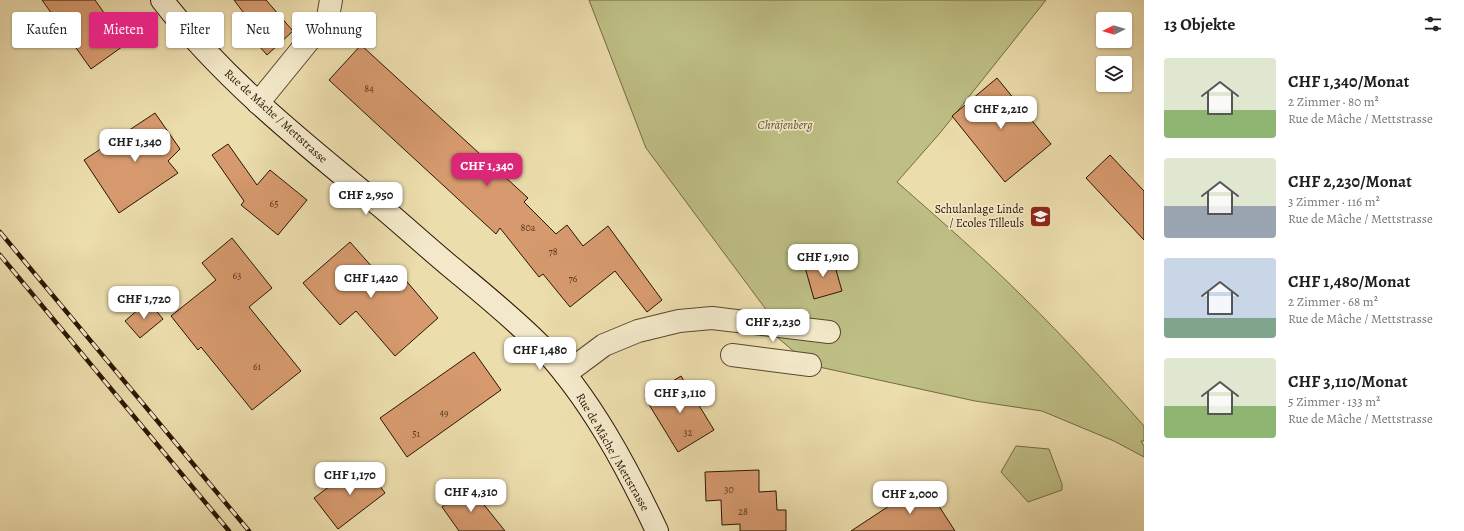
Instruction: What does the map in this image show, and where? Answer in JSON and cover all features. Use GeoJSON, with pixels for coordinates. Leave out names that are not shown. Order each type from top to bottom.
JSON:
{"type":"FeatureCollection","features":[{"type":"Feature","properties":{"kind":"main road","name":"Rue de Mâche / Mettstrasse"},"geometry":{"type":"LineString","coordinates":[[162,0],[178,20],[258,103],[505,312],[540,346],[565,374],[590,408],[615,450],[657,531]]}},
{"type":"Feature","properties":{"kind":"main road"},"geometry":{"type":"LineString","coordinates":[[258,103],[328,17],[331,0]]}},
{"type":"Feature","properties":{"kind":"main road"},"geometry":{"type":"LineString","coordinates":[[565,374],[604,345],[638,331],[679,321],[712,318],[829,332]]}},
{"type":"Feature","properties":{"kind":"main road"},"geometry":{"type":"LineString","coordinates":[[732,355],[810,365]]}},
{"type":"Feature","properties":{"kind":"green space","name":"Chräjenberg"},"geometry":{"type":"Polygon","coordinates":[[[589,0],[1046,0],[940,133],[897,182],[1008,282],[1085,360],[1115,393],[1144,426],[1144,441],[1141,441],[1144,446],[1144,457],[1114,441],[1042,411],[975,401],[810,365],[778,338],[779,327],[646,148],[589,0]]]}},
{"type":"Feature","properties":{"kind":"green space"},"geometry":{"type":"Polygon","coordinates":[[[1016,446],[1049,449],[1062,484],[1062,490],[1028,502],[1001,472],[1016,446]]]}},
{"type":"Feature","properties":{"kind":"building"},"geometry":{"type":"Polygon","coordinates":[[[42,0],[95,0],[103,12],[89,12],[89,48],[120,48],[91,69],[76,48],[81,48],[81,12],[51,12],[42,0]]]}},
{"type":"Feature","properties":{"kind":"building"},"geometry":{"type":"Polygon","coordinates":[[[234,0],[266,0],[276,12],[243,12],[234,0]]]}},
{"type":"Feature","properties":{"kind":"building"},"geometry":{"type":"Polygon","coordinates":[[[284,21],[292,30],[292,32],[284,39],[284,21]]]}},
{"type":"Feature","properties":{"kind":"building"},"geometry":{"type":"Polygon","coordinates":[[[261,48],[275,48],[267,55],[261,48]]]}},
{"type":"Feature","properties":{"kind":"building"},"geometry":{"type":"Polygon","coordinates":[[[358,48],[364,48],[528,198],[524,202],[556,234],[567,225],[583,246],[608,226],[662,300],[647,312],[615,271],[570,307],[543,274],[539,277],[500,228],[496,234],[329,80],[358,48]]]}},
{"type":"Feature","properties":{"kind":"building"},"geometry":{"type":"Polygon","coordinates":[[[997,78],[1051,144],[1005,182],[952,116],[997,78]]]}},
{"type":"Feature","properties":{"kind":"building"},"geometry":{"type":"Polygon","coordinates":[[[155,113],[180,149],[168,161],[178,173],[119,213],[84,160],[155,113]]]}},
{"type":"Feature","properties":{"kind":"building"},"geometry":{"type":"Polygon","coordinates":[[[228,144],[257,185],[270,170],[307,200],[278,235],[241,205],[244,201],[212,155],[228,144]]]}},
{"type":"Feature","properties":{"kind":"building"},"geometry":{"type":"Polygon","coordinates":[[[1110,155],[1144,191],[1144,240],[1086,178],[1110,155]]]}},
{"type":"Feature","properties":{"kind":"building"},"geometry":{"type":"Polygon","coordinates":[[[232,238],[272,288],[249,307],[301,371],[252,410],[201,347],[198,350],[171,316],[216,280],[202,263],[232,238]]]}},
{"type":"Feature","properties":{"kind":"building"},"geometry":{"type":"Polygon","coordinates":[[[350,242],[390,287],[402,276],[438,318],[395,356],[356,311],[340,325],[303,283],[350,242]]]}},
{"type":"Feature","properties":{"kind":"building"},"geometry":{"type":"Polygon","coordinates":[[[832,256],[842,291],[814,299],[804,264],[832,256]]]}},
{"type":"Feature","properties":{"kind":"building"},"geometry":{"type":"Polygon","coordinates":[[[148,301],[163,319],[140,338],[125,321],[148,301]]]}},
{"type":"Feature","properties":{"kind":"building"},"geometry":{"type":"Polygon","coordinates":[[[474,352],[501,390],[407,457],[380,418],[474,352]]]}},
{"type":"Feature","properties":{"kind":"building"},"geometry":{"type":"Polygon","coordinates":[[[681,376],[714,430],[678,452],[645,398],[681,376]]]}},
{"type":"Feature","properties":{"kind":"building"},"geometry":{"type":"Polygon","coordinates":[[[362,462],[385,493],[338,529],[314,498],[362,462]]]}},
{"type":"Feature","properties":{"kind":"building"},"geometry":{"type":"Polygon","coordinates":[[[759,470],[759,492],[776,491],[777,510],[786,510],[786,531],[740,531],[740,524],[722,525],[721,500],[706,501],[705,472],[759,470]]]}},
{"type":"Feature","properties":{"kind":"building"},"geometry":{"type":"Polygon","coordinates":[[[924,483],[955,531],[851,531],[924,483]]]}},
{"type":"Feature","properties":{"kind":"building"},"geometry":{"type":"Polygon","coordinates":[[[469,486],[505,531],[459,531],[442,507],[469,486]]]}},
{"type":"Feature","properties":{"kind":"railway"},"geometry":{"type":"LineString","coordinates":[[0,232],[249,531]]}},
{"type":"Feature","properties":{"kind":"railway"},"geometry":{"type":"LineString","coordinates":[[0,255],[229,531]]}},
{"type":"Feature","properties":{"kind":"place","name":"Schulanlage Linde / Ecoles Tilleuls"},"geometry":{"type":"Point","coordinates":[1040,216]}}]}
